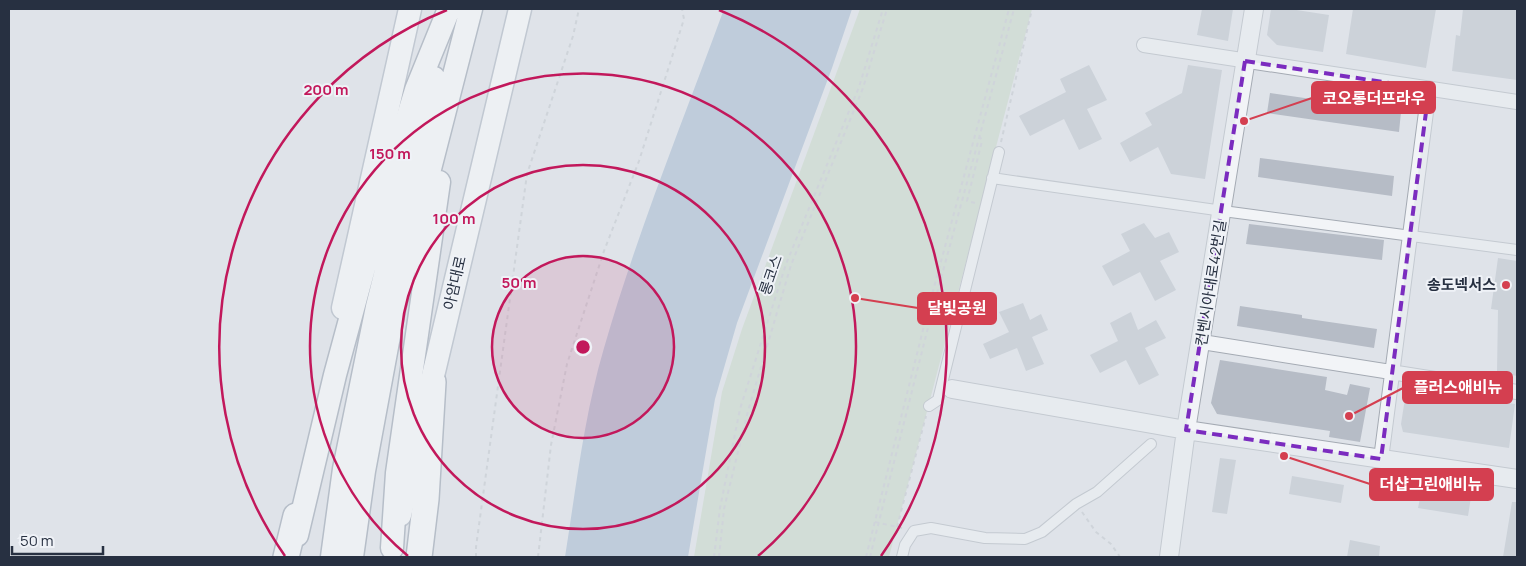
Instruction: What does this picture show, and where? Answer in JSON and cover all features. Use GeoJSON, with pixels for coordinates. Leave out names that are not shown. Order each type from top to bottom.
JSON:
{"type":"FeatureCollection","features":[{"type":"Feature","properties":{"kind":"highway"},"geometry":{"type":"LineString","coordinates":[[418,557],[426,499],[433,382]]}},
{"type":"Feature","properties":{"kind":"highway"},"geometry":{"type":"LineString","coordinates":[[286,557],[296,516]]}},
{"type":"Feature","properties":{"kind":"main road"},"geometry":{"type":"LineString","coordinates":[[292,557],[296,516],[410,9]]}},
{"type":"Feature","properties":{"kind":"main road"},"geometry":{"type":"LineString","coordinates":[[292,557],[335,376],[384,194],[416,90],[450,9]]}},
{"type":"Feature","properties":{"kind":"main road"},"geometry":{"type":"LineString","coordinates":[[332,557],[344,470],[377,307],[450,9]]}},
{"type":"Feature","properties":{"kind":"main road"},"geometry":{"type":"LineString","coordinates":[[352,557],[364,471],[394,308],[471,9]]}},
{"type":"Feature","properties":{"kind":"main road","name":"아암대로"},"geometry":{"type":"LineString","coordinates":[[391,552],[433,382],[519,11]]}},
{"type":"Feature","properties":{"kind":"main road"},"geometry":{"type":"LineString","coordinates":[[391,552],[397,473],[432,221],[463,37]]}},
{"type":"Feature","properties":{"kind":"street","name":"컨벤시아대로42번길"},"geometry":{"type":"LineString","coordinates":[[1169,557],[1186,430],[1202,342],[1254,9]]}},
{"type":"Feature","properties":{"kind":"street"},"geometry":{"type":"LineString","coordinates":[[1144,45],[1517,102]]}},
{"type":"Feature","properties":{"kind":"street"},"geometry":{"type":"LineString","coordinates":[[1381,459],[1394,372],[1429,89]]}},
{"type":"Feature","properties":{"kind":"street"},"geometry":{"type":"LineString","coordinates":[[929,406],[938,400],[999,152]]}},
{"type":"Feature","properties":{"kind":"street"},"geometry":{"type":"LineString","coordinates":[[992,178],[1517,250]]}},
{"type":"Feature","properties":{"kind":"street"},"geometry":{"type":"LineString","coordinates":[[1202,342],[1517,392]]}},
{"type":"Feature","properties":{"kind":"street"},"geometry":{"type":"LineString","coordinates":[[952,389],[1186,430],[1517,479]]}},
{"type":"Feature","properties":{"kind":"street"},"geometry":{"type":"LineString","coordinates":[[902,557],[905,545],[914,531],[930,528],[986,538],[1025,539],[1042,532],[1076,504],[1097,492],[1151,444]]}},
{"type":"Feature","properties":{"kind":"path"},"geometry":{"type":"LineString","coordinates":[[476,557],[527,174],[573,36],[579,9]]}},
{"type":"Feature","properties":{"kind":"path"},"geometry":{"type":"LineString","coordinates":[[538,557],[551,445],[567,364],[604,251],[639,161],[684,19],[682,9]]}},
{"type":"Feature","properties":{"kind":"path","name":"롱코스"},"geometry":{"type":"LineString","coordinates":[[714,557],[720,508],[743,400],[786,264],[859,87],[882,9]]}},
{"type":"Feature","properties":{"kind":"path"},"geometry":{"type":"LineString","coordinates":[[719,557],[724,509],[748,411],[791,265],[863,88],[887,9]]}},
{"type":"Feature","properties":{"kind":"path"},"geometry":{"type":"LineString","coordinates":[[866,557],[929,306],[1009,9]]}},
{"type":"Feature","properties":{"kind":"path"},"geometry":{"type":"LineString","coordinates":[[870,557],[933,308],[1014,9]]}},
{"type":"Feature","properties":{"kind":"path"},"geometry":{"type":"LineString","coordinates":[[999,152],[1032,9]]}},
{"type":"Feature","properties":{"kind":"path"},"geometry":{"type":"LineString","coordinates":[[978,204],[967,201],[982,141],[980,136]]}},
{"type":"Feature","properties":{"kind":"path"},"geometry":{"type":"LineString","coordinates":[[897,527],[929,406]]}},
{"type":"Feature","properties":{"kind":"path"},"geometry":{"type":"LineString","coordinates":[[875,522],[914,531]]}},
{"type":"Feature","properties":{"kind":"path"},"geometry":{"type":"LineString","coordinates":[[1090,524],[1120,557]]}},
{"type":"Feature","properties":{"kind":"highlighted area"},"geometry":{"type":"Polygon","coordinates":[[[1245,61],[1429,89],[1381,459],[1186,430],[1245,61]]]}},
{"type":"Feature","properties":{"kind":"green space"},"geometry":{"type":"Polygon","coordinates":[[[860,9],[1032,9],[889,557],[694,557],[722,392],[742,329],[860,9]]]}},
{"type":"Feature","properties":{"kind":"water"},"geometry":{"type":"Polygon","coordinates":[[[724,9],[852,9],[832,68],[737,323],[715,399],[688,557],[565,557],[586,426],[604,348],[631,262],[661,177],[724,9]]]}},
{"type":"Feature","properties":{"kind":"building"},"geometry":{"type":"Polygon","coordinates":[[[1202,9],[1233,9],[1228,41],[1197,35],[1202,9]]]}},
{"type":"Feature","properties":{"kind":"building"},"geometry":{"type":"Polygon","coordinates":[[[1271,9],[1290,9],[1329,15],[1323,52],[1277,45],[1267,35],[1271,9]]]}},
{"type":"Feature","properties":{"kind":"building"},"geometry":{"type":"Polygon","coordinates":[[[1353,9],[1436,9],[1426,68],[1346,54],[1353,9]]]}},
{"type":"Feature","properties":{"kind":"building"},"geometry":{"type":"Polygon","coordinates":[[[1463,9],[1517,9],[1517,80],[1452,71],[1456,35],[1460,36],[1463,9]]]}},
{"type":"Feature","properties":{"kind":"building"},"geometry":{"type":"Polygon","coordinates":[[[1089,65],[1107,100],[1087,109],[1102,139],[1079,150],[1064,119],[1030,136],[1019,116],[1066,92],[1060,79],[1089,65]]]}},
{"type":"Feature","properties":{"kind":"building"},"geometry":{"type":"Polygon","coordinates":[[[1188,65],[1222,70],[1205,179],[1171,174],[1158,147],[1130,162],[1120,143],[1152,125],[1145,113],[1182,93],[1188,65]]]}},
{"type":"Feature","properties":{"kind":"building"},"geometry":{"type":"Polygon","coordinates":[[[1270,93],[1401,112],[1399,132],[1267,113],[1270,93]]]}},
{"type":"Feature","properties":{"kind":"building"},"geometry":{"type":"Polygon","coordinates":[[[1260,158],[1394,176],[1392,196],[1258,177],[1260,158]]]}},
{"type":"Feature","properties":{"kind":"building"},"geometry":{"type":"Polygon","coordinates":[[[1144,223],[1155,238],[1169,232],[1179,252],[1160,261],[1176,290],[1155,301],[1140,272],[1113,286],[1102,266],[1130,251],[1121,234],[1144,223]]]}},
{"type":"Feature","properties":{"kind":"building"},"geometry":{"type":"Polygon","coordinates":[[[1249,224],[1384,240],[1382,260],[1246,244],[1249,224]]]}},
{"type":"Feature","properties":{"kind":"building"},"geometry":{"type":"Polygon","coordinates":[[[1498,258],[1517,261],[1517,376],[1497,372],[1498,310],[1491,309],[1498,258]]]}},
{"type":"Feature","properties":{"kind":"building"},"geometry":{"type":"Polygon","coordinates":[[[1023,303],[1030,320],[1041,314],[1048,330],[1032,337],[1044,364],[1026,371],[1017,348],[990,359],[983,344],[1009,332],[999,312],[1023,303]]]}},
{"type":"Feature","properties":{"kind":"building"},"geometry":{"type":"Polygon","coordinates":[[[1240,306],[1302,315],[1302,318],[1377,329],[1374,348],[1237,326],[1240,306]]]}},
{"type":"Feature","properties":{"kind":"building"},"geometry":{"type":"Polygon","coordinates":[[[1131,312],[1138,330],[1156,320],[1166,338],[1145,348],[1159,375],[1139,385],[1126,360],[1100,373],[1090,355],[1118,341],[1110,323],[1131,312]]]}},
{"type":"Feature","properties":{"kind":"building"},"geometry":{"type":"Polygon","coordinates":[[[1220,360],[1327,377],[1325,390],[1347,395],[1350,384],[1370,388],[1360,442],[1329,437],[1330,431],[1217,414],[1211,403],[1220,360]]]}},
{"type":"Feature","properties":{"kind":"building"},"geometry":{"type":"Polygon","coordinates":[[[1413,389],[1515,404],[1509,448],[1403,432],[1401,424],[1406,392],[1413,389]]]}},
{"type":"Feature","properties":{"kind":"building"},"geometry":{"type":"Polygon","coordinates":[[[1220,458],[1236,460],[1227,514],[1212,512],[1220,458]]]}},
{"type":"Feature","properties":{"kind":"building"},"geometry":{"type":"Polygon","coordinates":[[[1292,476],[1344,485],[1341,503],[1289,494],[1292,476]]]}},
{"type":"Feature","properties":{"kind":"building"},"geometry":{"type":"Polygon","coordinates":[[[1422,489],[1471,497],[1468,516],[1418,508],[1422,489]]]}},
{"type":"Feature","properties":{"kind":"building"},"geometry":{"type":"Polygon","coordinates":[[[1512,502],[1517,502],[1517,557],[1503,557],[1512,502]]]}},
{"type":"Feature","properties":{"kind":"building"},"geometry":{"type":"Polygon","coordinates":[[[1350,540],[1380,546],[1379,557],[1347,557],[1350,540]]]}},
{"type":"Feature","properties":{"kind":"place","name":"코오롱더프라우"},"geometry":{"type":"Point","coordinates":[1244,121]}},
{"type":"Feature","properties":{"kind":"place","name":"송도넥서스"},"geometry":{"type":"Point","coordinates":[1506,285]}},
{"type":"Feature","properties":{"kind":"place","name":"달빛공원"},"geometry":{"type":"Point","coordinates":[855,298]}},
{"type":"Feature","properties":{"kind":"place","name":"플러스애비뉴"},"geometry":{"type":"Point","coordinates":[1349,416]}},
{"type":"Feature","properties":{"kind":"place","name":"더샵그린애비뉴"},"geometry":{"type":"Point","coordinates":[1284,456]}}]}
